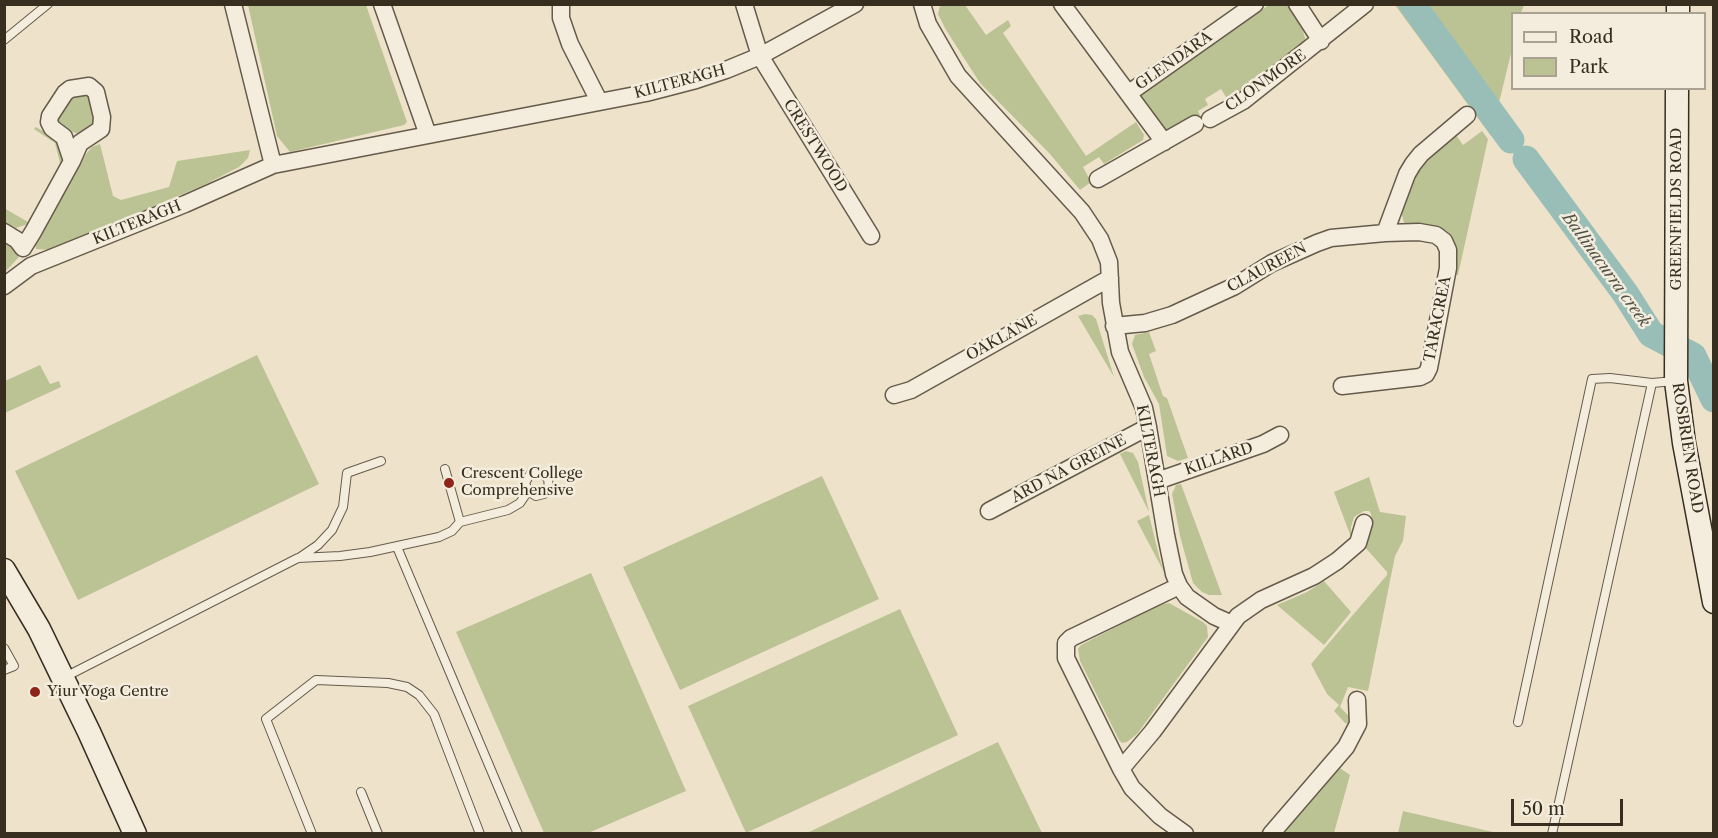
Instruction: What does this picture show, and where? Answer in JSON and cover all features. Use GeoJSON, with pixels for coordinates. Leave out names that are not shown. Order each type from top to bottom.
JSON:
{"type":"FeatureCollection","features":[{"type":"Feature","properties":{"kind":"street"},"geometry":{"type":"LineString","coordinates":[[233,4],[273,165]]}},
{"type":"Feature","properties":{"kind":"street"},"geometry":{"type":"LineString","coordinates":[[382,4],[428,135]]}},
{"type":"Feature","properties":{"kind":"street"},"geometry":{"type":"LineString","coordinates":[[561,4],[561,18],[570,44],[599,101]]}},
{"type":"Feature","properties":{"kind":"street"},"geometry":{"type":"LineString","coordinates":[[744,4],[759,56]]}},
{"type":"Feature","properties":{"kind":"street","name":"KILTERAGH"},"geometry":{"type":"LineString","coordinates":[[4,286],[31,266],[185,204],[273,165],[646,93],[696,80],[759,56],[855,4]]}},
{"type":"Feature","properties":{"kind":"street","name":"KILTERAGH"},"geometry":{"type":"LineString","coordinates":[[922,4],[928,24],[958,76],[1082,212],[1095,230],[1107,255],[1114,326],[1120,352],[1144,408],[1166,535],[1179,586]]}},
{"type":"Feature","properties":{"kind":"street","name":"GLENDARA"},"geometry":{"type":"LineString","coordinates":[[1062,4],[1164,141]]}},
{"type":"Feature","properties":{"kind":"street","name":"GLENDARA"},"geometry":{"type":"LineString","coordinates":[[1129,93],[1255,4]]}},
{"type":"Feature","properties":{"kind":"street","name":"CLONMORE"},"geometry":{"type":"LineString","coordinates":[[1297,4],[1321,41]]}},
{"type":"Feature","properties":{"kind":"street","name":"CLONMORE"},"geometry":{"type":"LineString","coordinates":[[1164,141],[1242,101],[1321,41],[1365,4]]}},
{"type":"Feature","properties":{"kind":"street","name":"CRESTWOOD"},"geometry":{"type":"LineString","coordinates":[[759,56],[871,236]]}},
{"type":"Feature","properties":{"kind":"street","name":"GREENFIELDS ROAD"},"geometry":{"type":"LineString","coordinates":[[1677,90],[1677,329]]}},
{"type":"Feature","properties":{"kind":"street"},"geometry":{"type":"LineString","coordinates":[[1385,233],[1413,164],[1421,154],[1467,116]]}},
{"type":"Feature","properties":{"kind":"street"},"geometry":{"type":"LineString","coordinates":[[1098,179],[1164,141]]}},
{"type":"Feature","properties":{"kind":"street"},"geometry":{"type":"LineString","coordinates":[[23,249],[72,161]]}},
{"type":"Feature","properties":{"kind":"street"},"geometry":{"type":"LineString","coordinates":[[4,232],[17,240],[31,266]]}},
{"type":"Feature","properties":{"kind":"street","name":"TARACREA"},"geometry":{"type":"LineString","coordinates":[[1342,386],[1420,377],[1426,374],[1429,368],[1448,268],[1448,250],[1444,241],[1436,235],[1419,232],[1385,233]]}},
{"type":"Feature","properties":{"kind":"street","name":"CLAUREEN"},"geometry":{"type":"LineString","coordinates":[[1114,326],[1145,323],[1172,315],[1235,286],[1272,263],[1331,238],[1385,233]]}},
{"type":"Feature","properties":{"kind":"street","name":"OAKLANE"},"geometry":{"type":"LineString","coordinates":[[894,395],[911,390],[1110,278]]}},
{"type":"Feature","properties":{"kind":"street","name":"ROSBRIEN ROAD"},"geometry":{"type":"LineString","coordinates":[[1677,329],[1676,381],[1684,443],[1713,602]]}},
{"type":"Feature","properties":{"kind":"street","name":"ARD NA GREINE"},"geometry":{"type":"LineString","coordinates":[[988,511],[1148,427]]}},
{"type":"Feature","properties":{"kind":"street","name":"KILLARD"},"geometry":{"type":"LineString","coordinates":[[1157,481],[1263,444],[1280,435]]}},
{"type":"Feature","properties":{"kind":"street"},"geometry":{"type":"LineString","coordinates":[[1121,769],[1153,731],[1238,616],[1261,600],[1314,576],[1336,561],[1358,543],[1364,523]]}},
{"type":"Feature","properties":{"kind":"street"},"geometry":{"type":"LineString","coordinates":[[4,570],[13,595],[64,678],[135,834]]}},
{"type":"Feature","properties":{"kind":"street"},"geometry":{"type":"LineString","coordinates":[[1185,834],[1160,816],[1132,788],[1066,658],[1066,643],[1071,638],[1179,586],[1198,606],[1232,624]]}},
{"type":"Feature","properties":{"kind":"street"},"geometry":{"type":"LineString","coordinates":[[1271,834],[1346,747],[1358,724],[1357,700]]}},
{"type":"Feature","properties":{"kind":"lane"},"geometry":{"type":"LineString","coordinates":[[4,40],[48,4]]}},
{"type":"Feature","properties":{"kind":"lane"},"geometry":{"type":"LineString","coordinates":[[1518,722],[1592,379],[1610,378],[1652,383],[1676,381]]}},
{"type":"Feature","properties":{"kind":"lane"},"geometry":{"type":"LineString","coordinates":[[1552,834],[1652,383]]}},
{"type":"Feature","properties":{"kind":"lane"},"geometry":{"type":"LineString","coordinates":[[64,678],[298,558],[318,545],[332,530],[343,507],[347,473],[381,461]]}},
{"type":"Feature","properties":{"kind":"lane"},"geometry":{"type":"LineString","coordinates":[[445,469],[460,522]]}},
{"type":"Feature","properties":{"kind":"lane"},"geometry":{"type":"LineString","coordinates":[[298,558],[340,556],[397,547],[439,537],[452,531],[460,522],[508,510],[520,503],[528,491]]}},
{"type":"Feature","properties":{"kind":"lane"},"geometry":{"type":"LineString","coordinates":[[397,547],[518,834]]}},
{"type":"Feature","properties":{"kind":"lane"},"geometry":{"type":"LineString","coordinates":[[4,648],[14,666],[4,670]]}},
{"type":"Feature","properties":{"kind":"lane"},"geometry":{"type":"LineString","coordinates":[[312,834],[266,719],[316,680],[388,683],[407,687],[419,695],[434,714],[480,834]]}},
{"type":"Feature","properties":{"kind":"lane"},"geometry":{"type":"LineString","coordinates":[[361,792],[378,834]]}},
{"type":"Feature","properties":{"kind":"green space"},"geometry":{"type":"Polygon","coordinates":[[[248,5],[366,5],[407,122],[404,125],[290,152],[277,136],[248,5]]]}},
{"type":"Feature","properties":{"kind":"green space"},"geometry":{"type":"Polygon","coordinates":[[[940,5],[965,5],[986,35],[1008,20],[1011,26],[1003,33],[1086,156],[1136,122],[1144,135],[1143,140],[1104,164],[1099,157],[1083,167],[1091,182],[1080,190],[1050,154],[980,83],[946,30],[938,14],[940,5]]]}},
{"type":"Feature","properties":{"kind":"green space"},"geometry":{"type":"Polygon","coordinates":[[[1269,5],[1288,6],[1303,31],[1306,42],[1249,87],[1230,99],[1221,89],[1205,99],[1208,105],[1198,111],[1200,115],[1167,132],[1162,128],[1141,94],[1269,5]]]}},
{"type":"Feature","properties":{"kind":"green space"},"geometry":{"type":"Polygon","coordinates":[[[1395,5],[1524,5],[1521,12],[1511,12],[1511,53],[1491,136],[1395,5]]]}},
{"type":"Feature","properties":{"kind":"green space"},"geometry":{"type":"Polygon","coordinates":[[[85,94],[89,97],[96,122],[84,134],[75,133],[62,126],[57,120],[72,96],[85,94]]]}},
{"type":"Feature","properties":{"kind":"green space"},"geometry":{"type":"Polygon","coordinates":[[[36,127],[57,140],[63,161],[28,224],[16,228],[5,222],[4,208],[28,222],[60,163],[55,143],[34,129],[36,127]]]}},
{"type":"Feature","properties":{"kind":"green space"},"geometry":{"type":"Polygon","coordinates":[[[1482,131],[1488,139],[1458,275],[1455,275],[1452,236],[1439,228],[1404,223],[1401,211],[1417,168],[1456,135],[1463,145],[1482,131]]]}},
{"type":"Feature","properties":{"kind":"green space"},"geometry":{"type":"Polygon","coordinates":[[[100,144],[113,196],[121,200],[169,187],[177,161],[250,150],[248,158],[239,167],[206,184],[57,248],[36,249],[35,244],[86,154],[92,147],[100,144]]]}},
{"type":"Feature","properties":{"kind":"green space"},"geometry":{"type":"Polygon","coordinates":[[[5,238],[13,245],[19,257],[5,272],[5,238]]]}},
{"type":"Feature","properties":{"kind":"green space"},"geometry":{"type":"Polygon","coordinates":[[[1092,315],[1096,319],[1114,377],[1078,316],[1092,315]]]}},
{"type":"Feature","properties":{"kind":"green space"},"geometry":{"type":"Polygon","coordinates":[[[1149,332],[1156,351],[1149,354],[1188,458],[1178,461],[1167,456],[1159,404],[1144,377],[1132,344],[1135,335],[1149,332]]]}},
{"type":"Feature","properties":{"kind":"green space"},"geometry":{"type":"Polygon","coordinates":[[[257,355],[319,484],[78,600],[15,471],[257,355]]]}},
{"type":"Feature","properties":{"kind":"green space"},"geometry":{"type":"Polygon","coordinates":[[[40,365],[50,384],[59,381],[61,387],[5,413],[5,381],[40,365]]]}},
{"type":"Feature","properties":{"kind":"green space"},"geometry":{"type":"Polygon","coordinates":[[[1126,451],[1133,453],[1138,462],[1149,512],[1120,454],[1126,451]]]}},
{"type":"Feature","properties":{"kind":"green space"},"geometry":{"type":"Polygon","coordinates":[[[822,476],[879,599],[680,690],[623,567],[822,476]]]}},
{"type":"Feature","properties":{"kind":"green space"},"geometry":{"type":"Polygon","coordinates":[[[1369,477],[1380,512],[1406,516],[1403,541],[1395,556],[1368,691],[1348,687],[1340,707],[1349,716],[1350,724],[1345,723],[1334,711],[1339,705],[1327,694],[1311,664],[1387,575],[1387,572],[1363,545],[1372,525],[1371,514],[1369,511],[1364,511],[1354,517],[1351,537],[1334,492],[1369,477]]]}},
{"type":"Feature","properties":{"kind":"green space"},"geometry":{"type":"Polygon","coordinates":[[[1181,484],[1222,595],[1209,595],[1193,583],[1180,536],[1172,494],[1176,485],[1181,484]]]}},
{"type":"Feature","properties":{"kind":"green space"},"geometry":{"type":"Polygon","coordinates":[[[1149,515],[1159,556],[1164,572],[1137,521],[1149,515]]]}},
{"type":"Feature","properties":{"kind":"green space"},"geometry":{"type":"Polygon","coordinates":[[[591,573],[686,791],[588,833],[544,833],[456,632],[591,573]]]}},
{"type":"Feature","properties":{"kind":"green space"},"geometry":{"type":"Polygon","coordinates":[[[1324,581],[1351,612],[1324,645],[1277,605],[1307,592],[1324,581]]]}},
{"type":"Feature","properties":{"kind":"green space"},"geometry":{"type":"Polygon","coordinates":[[[1169,603],[1203,622],[1207,626],[1208,637],[1137,734],[1122,743],[1080,661],[1078,649],[1081,645],[1159,605],[1169,603]]]}},
{"type":"Feature","properties":{"kind":"green space"},"geometry":{"type":"Polygon","coordinates":[[[900,609],[958,735],[746,833],[688,706],[900,609]]]}},
{"type":"Feature","properties":{"kind":"green space"},"geometry":{"type":"Polygon","coordinates":[[[998,742],[1042,833],[807,833],[998,742]]]}},
{"type":"Feature","properties":{"kind":"green space"},"geometry":{"type":"Polygon","coordinates":[[[1337,766],[1350,775],[1334,833],[1281,834],[1337,766]]]}},
{"type":"Feature","properties":{"kind":"green space"},"geometry":{"type":"Polygon","coordinates":[[[1403,811],[1497,833],[1398,833],[1403,811]]]}},
{"type":"Feature","properties":{"kind":"waterway","name":"Ballinacurra creek"},"geometry":{"type":"LineString","coordinates":[[1412,4],[1511,140]]}},
{"type":"Feature","properties":{"kind":"waterway","name":"Ballinacurra creek"},"geometry":{"type":"LineString","coordinates":[[1526,159],[1625,293],[1651,334],[1693,356],[1714,399]]}},
{"type":"Feature","properties":{"kind":"place","name":"Crescent College Comprehensive"},"geometry":{"type":"Point","coordinates":[449,483]}},
{"type":"Feature","properties":{"kind":"place","name":"Yiur Yoga Centre"},"geometry":{"type":"Point","coordinates":[35,692]}}]}
